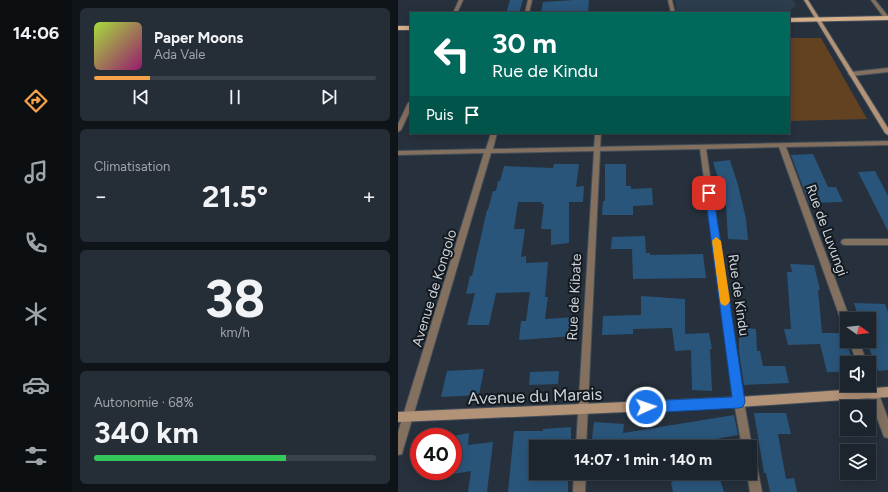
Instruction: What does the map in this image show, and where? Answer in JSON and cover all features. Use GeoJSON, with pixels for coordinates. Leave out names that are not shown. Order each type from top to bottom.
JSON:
{"type":"FeatureCollection","features":[{"type":"Feature","properties":{"kind":"main road"},"geometry":{"type":"LineString","coordinates":[[790,20],[888,18]]}},
{"type":"Feature","properties":{"kind":"main road"},"geometry":{"type":"LineString","coordinates":[[398,28],[410,28]]}},
{"type":"Feature","properties":{"kind":"street"},"geometry":{"type":"LineString","coordinates":[[455,12],[461,0]]}},
{"type":"Feature","properties":{"kind":"street"},"geometry":{"type":"LineString","coordinates":[[527,12],[530,0]]}},
{"type":"Feature","properties":{"kind":"street"},"geometry":{"type":"LineString","coordinates":[[670,0],[673,12]]}},
{"type":"Feature","properties":{"kind":"street"},"geometry":{"type":"LineString","coordinates":[[806,0],[888,132]]}},
{"type":"Feature","properties":{"kind":"street"},"geometry":{"type":"LineString","coordinates":[[873,0],[888,18]]}},
{"type":"Feature","properties":{"kind":"street"},"geometry":{"type":"LineString","coordinates":[[851,74],[888,70]]}},
{"type":"Feature","properties":{"kind":"street"},"geometry":{"type":"LineString","coordinates":[[398,130],[410,105]]}},
{"type":"Feature","properties":{"kind":"street","name":"Avenue de Kongolo"},"geometry":{"type":"LineString","coordinates":[[398,450],[403,416],[490,151],[494,134]]}},
{"type":"Feature","properties":{"kind":"street","name":"Rue de Kibate"},"geometry":{"type":"LineString","coordinates":[[581,440],[598,134]]}},
{"type":"Feature","properties":{"kind":"street"},"geometry":{"type":"LineString","coordinates":[[398,153],[703,148],[888,143]]}},
{"type":"Feature","properties":{"kind":"street","name":"Rue de Luvungi"},"geometry":{"type":"LineString","coordinates":[[782,146],[843,312]]}},
{"type":"Feature","properties":{"kind":"street","name":"Rue de Kindu"},"geometry":{"type":"LineString","coordinates":[[703,148],[746,440]]}},
{"type":"Feature","properties":{"kind":"street"},"geometry":{"type":"LineString","coordinates":[[845,242],[888,242]]}},
{"type":"Feature","properties":{"kind":"street","name":"Avenue du Marais"},"geometry":{"type":"LineString","coordinates":[[403,416],[583,410],[739,402],[888,392]]}},
{"type":"Feature","properties":{"kind":"street"},"geometry":{"type":"LineString","coordinates":[[873,393],[888,432]]}},
{"type":"Feature","properties":{"kind":"street"},"geometry":{"type":"LineString","coordinates":[[579,492],[580,480]]}},
{"type":"Feature","properties":{"kind":"street"},"geometry":{"type":"LineString","coordinates":[[754,480],[756,492]]}},
{"type":"Feature","properties":{"kind":"shaded area"},"geometry":{"type":"Polygon","coordinates":[[[675,0],[793,0],[796,6],[789,11],[677,12],[675,0]]]}},
{"type":"Feature","properties":{"kind":"shaded area"},"geometry":{"type":"Polygon","coordinates":[[[790,38],[821,38],[867,119],[790,121],[790,38]]]}},
{"type":"Feature","properties":{"kind":"building"},"geometry":{"type":"Polygon","coordinates":[[[510,0],[523,0],[519,12],[506,12],[510,0]]]}},
{"type":"Feature","properties":{"kind":"building"},"geometry":{"type":"Polygon","coordinates":[[[589,0],[588,12],[541,12],[543,2],[589,0]]]}},
{"type":"Feature","properties":{"kind":"building"},"geometry":{"type":"Polygon","coordinates":[[[813,154],[828,187],[836,187],[843,202],[809,203],[791,155],[813,154]]]}},
{"type":"Feature","properties":{"kind":"building"},"geometry":{"type":"Polygon","coordinates":[[[730,160],[746,219],[748,240],[728,239],[726,205],[722,205],[719,188],[721,188],[713,162],[730,160]]]}},
{"type":"Feature","properties":{"kind":"building"},"geometry":{"type":"Polygon","coordinates":[[[554,164],[579,164],[576,187],[584,186],[583,202],[569,202],[569,243],[551,245],[551,229],[541,229],[544,204],[541,204],[542,202],[518,202],[514,229],[525,229],[521,257],[526,256],[526,263],[548,262],[545,297],[548,297],[545,319],[575,317],[574,336],[519,340],[521,321],[526,321],[530,292],[496,293],[489,325],[467,325],[475,293],[466,294],[470,276],[472,276],[487,210],[493,191],[496,191],[498,181],[500,181],[504,166],[553,168],[554,164]]]}},
{"type":"Feature","properties":{"kind":"building"},"geometry":{"type":"Polygon","coordinates":[[[605,164],[626,164],[626,186],[631,186],[631,189],[652,188],[653,205],[633,206],[633,215],[602,215],[603,201],[605,201],[605,164]]]}},
{"type":"Feature","properties":{"kind":"building"},"geometry":{"type":"Polygon","coordinates":[[[875,171],[888,196],[888,231],[858,172],[875,171]]]}},
{"type":"Feature","properties":{"kind":"building"},"geometry":{"type":"Polygon","coordinates":[[[645,236],[646,253],[650,253],[650,255],[703,254],[706,278],[633,279],[632,249],[611,249],[612,237],[645,236]]]}},
{"type":"Feature","properties":{"kind":"building"},"geometry":{"type":"Polygon","coordinates":[[[790,264],[814,265],[820,290],[818,290],[822,333],[840,333],[840,348],[848,348],[851,356],[840,356],[840,372],[827,372],[820,344],[788,345],[784,329],[791,329],[787,272],[792,272],[790,264]]]}},
{"type":"Feature","properties":{"kind":"building"},"geometry":{"type":"Polygon","coordinates":[[[641,296],[685,299],[685,334],[709,333],[712,349],[710,349],[712,391],[692,390],[691,350],[675,351],[672,328],[633,329],[633,334],[602,335],[603,316],[641,315],[641,296]]]}},
{"type":"Feature","properties":{"kind":"building"},"geometry":{"type":"Polygon","coordinates":[[[854,303],[885,304],[888,312],[888,370],[878,371],[876,366],[876,356],[872,356],[869,348],[876,348],[876,312],[857,312],[854,303]]]}},
{"type":"Feature","properties":{"kind":"building"},"geometry":{"type":"Polygon","coordinates":[[[739,327],[756,329],[757,351],[760,351],[763,366],[785,366],[789,383],[744,385],[739,352],[739,327]]]}},
{"type":"Feature","properties":{"kind":"building"},"geometry":{"type":"Polygon","coordinates":[[[484,369],[479,395],[441,397],[447,371],[484,369]]]}},
{"type":"Feature","properties":{"kind":"building"},"geometry":{"type":"Polygon","coordinates":[[[559,371],[558,384],[529,385],[530,372],[559,371]]]}},
{"type":"Feature","properties":{"kind":"building"},"geometry":{"type":"Polygon","coordinates":[[[754,413],[786,413],[791,434],[778,434],[786,479],[794,478],[797,492],[770,492],[766,473],[764,473],[754,413]]]}},
{"type":"Feature","properties":{"kind":"building"},"geometry":{"type":"Polygon","coordinates":[[[734,415],[738,435],[710,440],[592,440],[594,422],[624,424],[623,433],[734,415]]]}},
{"type":"Feature","properties":{"kind":"building"},"geometry":{"type":"Polygon","coordinates":[[[571,427],[571,440],[529,440],[529,480],[568,480],[568,492],[508,492],[514,431],[543,431],[543,429],[571,427]]]}},
{"type":"Feature","properties":{"kind":"building"},"geometry":{"type":"Polygon","coordinates":[[[469,433],[468,445],[493,442],[487,492],[468,492],[471,471],[462,472],[462,434],[469,433]]]}},
{"type":"Feature","properties":{"kind":"building"},"geometry":{"type":"Polygon","coordinates":[[[678,480],[720,480],[724,492],[673,492],[671,482],[678,480]]]}},
{"type":"Feature","properties":{"kind":"slow traffic"},"geometry":{"type":"LineString","coordinates":[[716,241],[725,301]]}},
{"type":"Feature","properties":{"kind":"route"},"geometry":{"type":"LineString","coordinates":[[646,407],[739,402],[709,193]]}}]}
